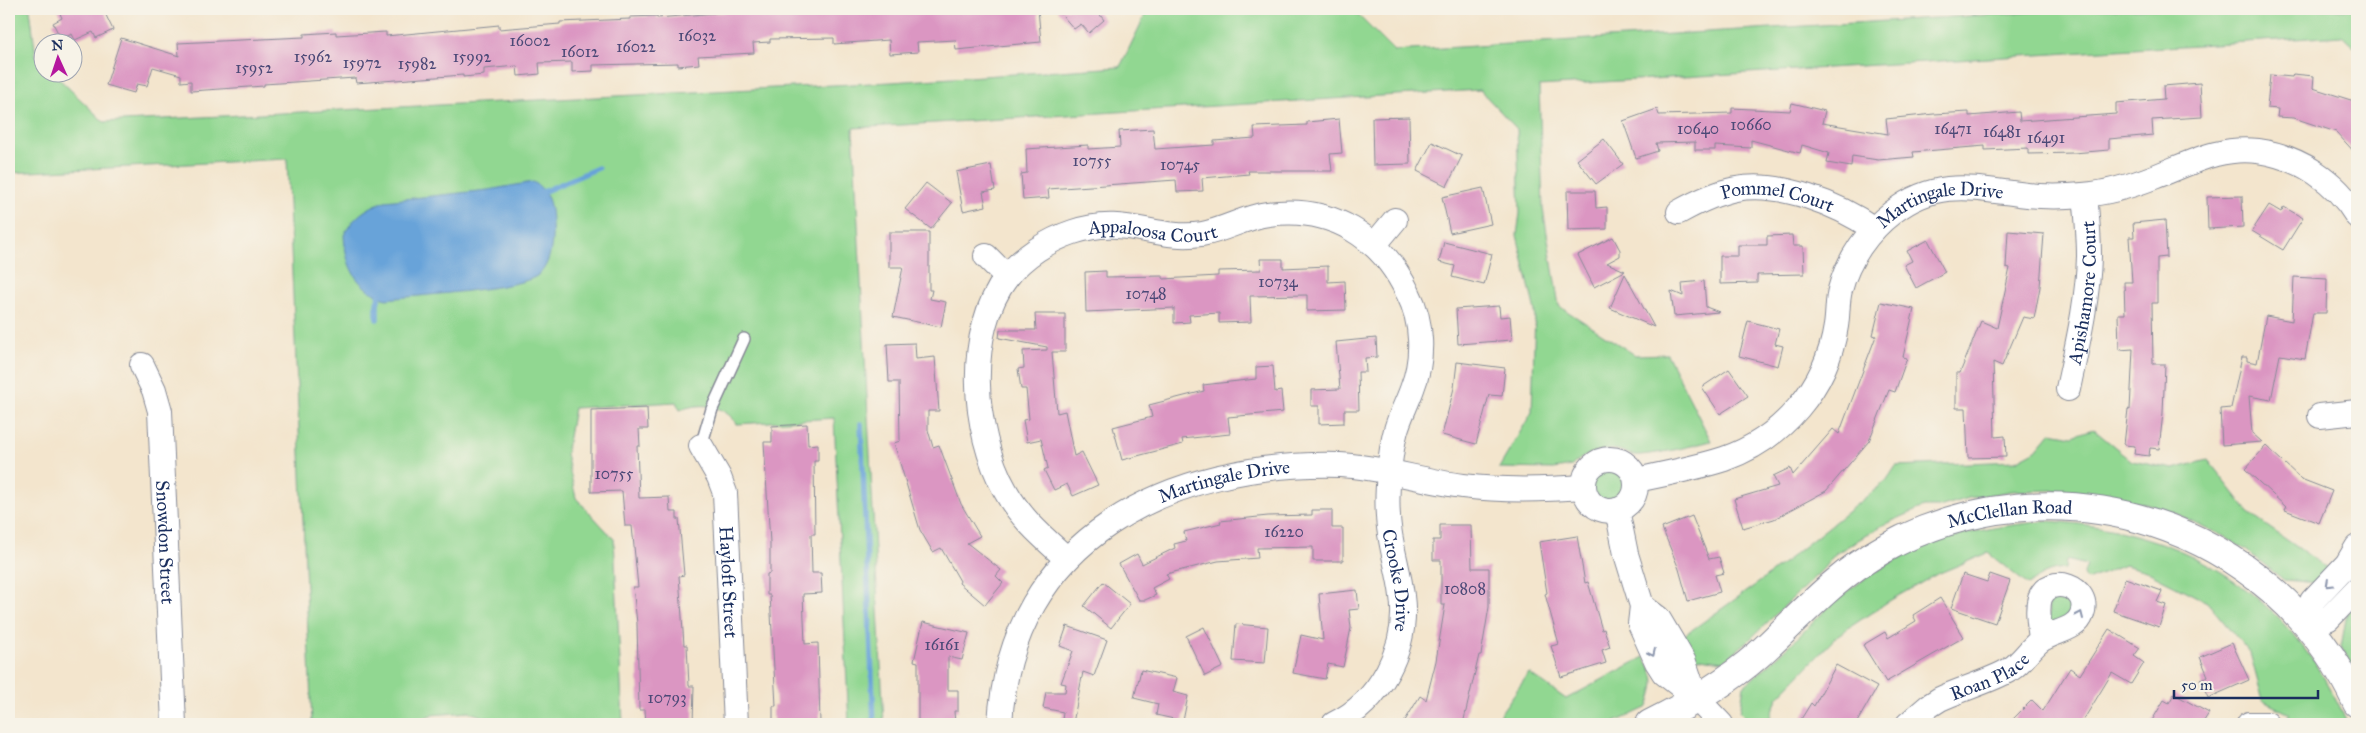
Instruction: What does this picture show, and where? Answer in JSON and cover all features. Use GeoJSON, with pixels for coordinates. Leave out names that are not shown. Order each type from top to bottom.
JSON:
{"type":"FeatureCollection","features":[{"type":"Feature","properties":{"kind":"street","name":"Martingale Drive"},"geometry":{"type":"LineString","coordinates":[[1636,480],[1726,458],[1745,450],[1787,420],[1812,390],[1821,374],[1833,341],[1840,291],[1844,277],[1859,249],[1874,229],[1895,210],[1918,198],[1943,189],[1969,187],[2032,196],[2085,195],[2140,182],[2206,155],[2244,150],[2279,155],[2316,173],[2335,187],[2357,216]]}},
{"type":"Feature","properties":{"kind":"street","name":"Pommel Court"},"geometry":{"type":"LineString","coordinates":[[1679,212],[1711,195],[1734,189],[1754,188],[1798,194],[1820,201],[1858,218],[1874,229]]}},
{"type":"Feature","properties":{"kind":"street","name":"Apishamore Court"},"geometry":{"type":"LineString","coordinates":[[2068,390],[2088,273],[2089,240],[2085,195]]}},
{"type":"Feature","properties":{"kind":"street","name":"Appaloosa Court"},"geometry":{"type":"LineString","coordinates":[[1067,559],[1029,524],[1006,491],[987,447],[982,422],[978,369],[980,345],[992,304],[1007,276],[1020,262],[1053,240],[1089,227],[1107,224],[1125,225],[1181,234],[1201,234],[1268,214],[1305,214],[1343,224],[1375,244],[1390,261],[1409,294],[1420,331],[1418,369],[1413,387],[1397,426],[1391,451],[1390,472]]}},
{"type":"Feature","properties":{"kind":"street"},"geometry":{"type":"LineString","coordinates":[[1375,244],[1395,220]]}},
{"type":"Feature","properties":{"kind":"street"},"geometry":{"type":"LineString","coordinates":[[986,256],[1007,276]]}},
{"type":"Feature","properties":{"kind":"street","name":"Snowdon Street"},"geometry":{"type":"LineString","coordinates":[[142,365],[154,390],[160,411],[174,724]]}},
{"type":"Feature","properties":{"kind":"street"},"geometry":{"type":"LineString","coordinates":[[2320,416],[2357,412]]}},
{"type":"Feature","properties":{"kind":"street","name":"Hayloft Street"},"geometry":{"type":"LineString","coordinates":[[701,446],[719,477],[725,493],[736,724]]}},
{"type":"Feature","properties":{"kind":"street"},"geometry":{"type":"LineString","coordinates":[[1606,459],[1614,459],[1628,466],[1636,480],[1632,499],[1618,510],[1610,511],[1595,506],[1589,501],[1584,487],[1587,472],[1592,466],[1606,459]]}},
{"type":"Feature","properties":{"kind":"street","name":"Martingale Drive"},"geometry":{"type":"LineString","coordinates":[[1000,724],[1009,666],[1021,630],[1040,595],[1067,559],[1096,532],[1130,510],[1162,494],[1202,480],[1273,467],[1301,465],[1342,465],[1462,486],[1498,489],[1584,487]]}},
{"type":"Feature","properties":{"kind":"street","name":"Crooke Drive"},"geometry":{"type":"LineString","coordinates":[[1334,724],[1354,712],[1377,690],[1391,664],[1402,628],[1404,612],[1402,593],[1388,516],[1390,472]]}},
{"type":"Feature","properties":{"kind":"street","name":"McClellan Road"},"geometry":{"type":"LineString","coordinates":[[1650,724],[1696,698],[1757,655],[1828,587],[1850,570],[1913,534],[1958,517],[1990,510],[2026,507],[2077,507],[2106,511],[2162,526],[2196,540],[2226,556],[2274,591],[2307,623],[2333,659],[2357,703]]}},
{"type":"Feature","properties":{"kind":"street"},"geometry":{"type":"LineString","coordinates":[[1618,510],[1626,554],[1642,606],[1640,624],[1656,662],[1664,673],[1696,698],[1721,724]]}},
{"type":"Feature","properties":{"kind":"street"},"geometry":{"type":"LineString","coordinates":[[2357,546],[2347,564],[2312,601],[2307,623],[2328,619],[2357,589]]}},
{"type":"Feature","properties":{"kind":"street","name":"Roan Place"},"geometry":{"type":"LineString","coordinates":[[1908,724],[1940,699],[2012,668],[2041,640]]}},
{"type":"Feature","properties":{"kind":"street"},"geometry":{"type":"LineString","coordinates":[[2249,724],[2267,724]]}},
{"type":"Feature","properties":{"kind":"lane"},"geometry":{"type":"LineString","coordinates":[[701,446],[712,408],[744,339]]}},
{"type":"Feature","properties":{"kind":"green space"},"geometry":{"type":"Polygon","coordinates":[[[9,9],[30,9],[33,32],[32,82],[62,82],[104,122],[892,82],[1120,67],[1148,9],[1352,9],[1394,51],[2084,9],[2357,9],[2357,50],[2342,36],[1539,86],[1543,209],[1559,306],[1635,355],[1667,354],[1711,441],[1685,448],[1640,455],[1613,449],[1600,451],[1581,458],[1572,466],[1554,469],[1499,468],[1532,412],[1535,311],[1517,235],[1520,213],[1517,129],[1480,90],[853,128],[884,724],[849,724],[834,418],[737,424],[725,412],[712,406],[688,407],[680,410],[676,402],[574,408],[566,454],[576,498],[614,539],[623,724],[507,724],[469,712],[431,715],[406,724],[312,724],[287,159],[9,173],[9,9]]]}},
{"type":"Feature","properties":{"kind":"green space"},"geometry":{"type":"Polygon","coordinates":[[[2093,429],[2132,461],[2173,469],[2208,460],[2251,515],[2330,570],[2316,583],[2284,580],[2246,550],[2223,536],[2175,513],[2152,505],[2069,490],[2013,491],[1969,498],[1939,507],[1924,507],[1883,525],[1835,554],[1822,570],[1748,641],[1724,661],[1692,657],[1679,639],[1761,581],[1886,481],[1896,466],[2016,461],[2036,450],[2051,432],[2073,436],[2093,429]]]}},
{"type":"Feature","properties":{"kind":"green space"},"geometry":{"type":"Polygon","coordinates":[[[1610,465],[1623,471],[1629,484],[1623,497],[1610,503],[1597,497],[1591,484],[1597,471],[1610,465]]]}},
{"type":"Feature","properties":{"kind":"green space"},"geometry":{"type":"Polygon","coordinates":[[[2048,521],[2099,527],[2146,538],[2190,555],[2229,577],[2265,605],[2296,639],[2324,678],[2348,724],[2286,724],[2290,714],[2263,701],[2250,653],[2207,602],[2146,571],[2125,565],[2087,580],[2083,576],[2087,565],[2066,560],[2065,569],[2045,574],[2028,585],[1988,553],[1935,575],[1889,601],[1838,635],[1778,697],[1769,724],[1753,724],[1740,712],[1744,686],[1836,601],[1885,566],[1910,553],[1961,535],[2017,524],[2048,521]]]}},
{"type":"Feature","properties":{"kind":"green space"},"geometry":{"type":"Polygon","coordinates":[[[2063,594],[2073,602],[2073,615],[2050,628],[2048,606],[2051,599],[2063,594]]]}},
{"type":"Feature","properties":{"kind":"green space"},"geometry":{"type":"Polygon","coordinates":[[[2357,603],[2357,673],[2341,647],[2347,613],[2357,603]]]}},
{"type":"Feature","properties":{"kind":"green space"},"geometry":{"type":"Polygon","coordinates":[[[1644,657],[1652,671],[1654,682],[1648,707],[1611,724],[1493,724],[1529,673],[1566,699],[1644,657]]]}},
{"type":"Feature","properties":{"kind":"water"},"geometry":{"type":"Polygon","coordinates":[[[533,182],[543,190],[548,200],[551,212],[552,238],[546,265],[538,275],[528,280],[490,288],[386,299],[375,294],[360,282],[350,266],[344,235],[356,218],[378,204],[385,201],[488,190],[533,182]]]}},
{"type":"Feature","properties":{"kind":"building"},"geometry":{"type":"Polygon","coordinates":[[[58,9],[103,9],[113,30],[96,38],[93,32],[82,37],[82,32],[58,32],[53,23],[62,18],[58,9]]]}},
{"type":"Feature","properties":{"kind":"building"},"geometry":{"type":"Polygon","coordinates":[[[739,9],[1038,9],[1041,42],[956,50],[955,40],[917,42],[918,52],[890,54],[889,40],[834,44],[834,38],[770,39],[770,42],[753,43],[754,53],[698,56],[699,64],[678,66],[678,63],[593,65],[593,71],[572,72],[572,62],[539,63],[540,74],[518,76],[517,66],[484,69],[484,75],[463,77],[463,75],[356,83],[355,78],[191,91],[191,81],[181,82],[181,75],[153,67],[147,86],[137,84],[134,93],[106,85],[121,38],[179,56],[178,43],[304,37],[304,34],[336,32],[336,35],[386,32],[386,36],[499,25],[499,29],[560,24],[560,22],[630,19],[630,17],[657,16],[657,18],[739,11],[739,9]]]}},
{"type":"Feature","properties":{"kind":"building"},"geometry":{"type":"Polygon","coordinates":[[[1057,9],[1100,9],[1097,11],[1104,20],[1089,33],[1081,24],[1074,29],[1057,9]]]}},
{"type":"Feature","properties":{"kind":"building"},"geometry":{"type":"Polygon","coordinates":[[[2293,74],[2314,76],[2313,88],[2357,102],[2357,155],[2336,132],[2294,118],[2277,117],[2278,109],[2267,108],[2270,75],[2292,77],[2293,74]]]}},
{"type":"Feature","properties":{"kind":"building"},"geometry":{"type":"Polygon","coordinates":[[[2200,83],[2202,117],[2152,120],[2153,135],[2109,139],[2109,150],[2074,153],[2028,154],[2028,148],[1985,150],[1985,146],[1913,152],[1914,157],[1878,160],[1852,156],[1851,167],[1827,163],[1829,153],[1802,145],[1800,153],[1751,140],[1751,148],[1715,146],[1715,150],[1695,150],[1695,142],[1656,143],[1658,151],[1636,158],[1623,121],[1657,109],[1659,115],[1732,113],[1732,108],[1790,111],[1792,103],[1825,111],[1822,123],[1888,134],[1886,119],[1934,114],[1969,112],[1969,116],[2019,112],[2020,121],[2116,114],[2116,103],[2164,99],[2163,86],[2200,83]]]}},
{"type":"Feature","properties":{"kind":"building"},"geometry":{"type":"Polygon","coordinates":[[[1409,117],[1410,164],[1373,165],[1372,118],[1409,117]]]}},
{"type":"Feature","properties":{"kind":"building"},"geometry":{"type":"Polygon","coordinates":[[[1339,119],[1342,153],[1330,154],[1332,171],[1248,171],[1249,174],[1202,178],[1203,191],[1177,192],[1176,180],[1048,189],[1049,198],[1023,200],[1021,174],[1027,173],[1026,149],[1088,145],[1088,149],[1120,147],[1119,131],[1153,129],[1155,149],[1214,145],[1214,141],[1255,138],[1254,127],[1307,125],[1307,122],[1339,119]]]}},
{"type":"Feature","properties":{"kind":"building"},"geometry":{"type":"Polygon","coordinates":[[[1604,139],[1623,164],[1596,184],[1577,160],[1604,139]]]}},
{"type":"Feature","properties":{"kind":"building"},"geometry":{"type":"Polygon","coordinates":[[[1432,142],[1462,156],[1447,186],[1417,171],[1432,142]]]}},
{"type":"Feature","properties":{"kind":"building"},"geometry":{"type":"Polygon","coordinates":[[[991,165],[995,190],[983,192],[986,206],[963,211],[956,172],[991,165]]]}},
{"type":"Feature","properties":{"kind":"building"},"geometry":{"type":"Polygon","coordinates":[[[926,183],[952,203],[931,229],[905,209],[926,183]]]}},
{"type":"Feature","properties":{"kind":"building"},"geometry":{"type":"Polygon","coordinates":[[[1483,188],[1491,224],[1450,233],[1442,197],[1483,188]]]}},
{"type":"Feature","properties":{"kind":"building"},"geometry":{"type":"Polygon","coordinates":[[[1567,191],[1595,191],[1596,208],[1607,207],[1607,229],[1568,230],[1567,191]]]}},
{"type":"Feature","properties":{"kind":"building"},"geometry":{"type":"Polygon","coordinates":[[[2242,196],[2243,227],[2208,229],[2207,197],[2242,196]]]}},
{"type":"Feature","properties":{"kind":"building"},"geometry":{"type":"Polygon","coordinates":[[[2269,205],[2281,212],[2284,207],[2303,218],[2283,250],[2252,231],[2269,205]]]}},
{"type":"Feature","properties":{"kind":"building"},"geometry":{"type":"Polygon","coordinates":[[[2165,220],[2167,257],[2157,258],[2157,303],[2152,303],[2153,364],[2165,364],[2163,413],[2159,449],[2150,448],[2149,456],[2134,454],[2135,446],[2124,445],[2128,409],[2130,410],[2133,349],[2119,350],[2118,314],[2125,314],[2124,282],[2132,282],[2129,237],[2134,237],[2133,223],[2165,220]]]}},
{"type":"Feature","properties":{"kind":"building"},"geometry":{"type":"Polygon","coordinates":[[[2008,231],[2044,234],[2040,287],[2034,319],[2023,317],[2002,366],[1993,362],[1995,437],[2005,436],[2006,457],[1968,458],[1966,408],[1956,408],[1956,373],[1960,373],[1981,321],[1997,328],[2010,268],[2006,267],[2008,231]]]}},
{"type":"Feature","properties":{"kind":"building"},"geometry":{"type":"Polygon","coordinates":[[[889,232],[929,232],[929,290],[932,290],[930,299],[946,302],[941,327],[893,317],[903,267],[889,267],[889,232]]]}},
{"type":"Feature","properties":{"kind":"building"},"geometry":{"type":"Polygon","coordinates":[[[1792,235],[1793,246],[1803,246],[1804,274],[1757,275],[1757,283],[1720,284],[1720,256],[1738,256],[1738,245],[1767,245],[1767,236],[1792,235]]]}},
{"type":"Feature","properties":{"kind":"building"},"geometry":{"type":"Polygon","coordinates":[[[1613,237],[1620,250],[1620,256],[1607,263],[1625,271],[1594,287],[1578,255],[1613,237]]]}},
{"type":"Feature","properties":{"kind":"building"},"geometry":{"type":"Polygon","coordinates":[[[1928,240],[1945,272],[1916,288],[1904,265],[1912,261],[1907,251],[1928,240]]]}},
{"type":"Feature","properties":{"kind":"building"},"geometry":{"type":"Polygon","coordinates":[[[1444,242],[1492,254],[1484,285],[1452,277],[1455,266],[1439,262],[1444,242]]]}},
{"type":"Feature","properties":{"kind":"building"},"geometry":{"type":"Polygon","coordinates":[[[1260,259],[1283,259],[1283,268],[1328,266],[1328,282],[1345,281],[1346,310],[1307,311],[1307,295],[1250,296],[1251,322],[1219,323],[1219,313],[1189,315],[1190,322],[1174,323],[1174,308],[1086,312],[1085,272],[1106,271],[1106,277],[1163,276],[1163,279],[1218,276],[1218,271],[1261,270],[1260,259]]]}},
{"type":"Feature","properties":{"kind":"building"},"geometry":{"type":"Polygon","coordinates":[[[1625,274],[1654,327],[1610,308],[1625,274]]]}},
{"type":"Feature","properties":{"kind":"building"},"geometry":{"type":"Polygon","coordinates":[[[2294,277],[2327,279],[2326,313],[2313,313],[2305,359],[2280,355],[2271,400],[2249,396],[2252,433],[2262,442],[2222,445],[2220,409],[2231,408],[2242,357],[2247,357],[2247,361],[2257,363],[2266,316],[2292,321],[2294,277]]]}},
{"type":"Feature","properties":{"kind":"building"},"geometry":{"type":"Polygon","coordinates":[[[1704,281],[1706,307],[1719,312],[1674,316],[1671,291],[1683,296],[1682,283],[1704,281]]]}},
{"type":"Feature","properties":{"kind":"building"},"geometry":{"type":"Polygon","coordinates":[[[1881,302],[1914,309],[1903,357],[1907,358],[1895,392],[1889,390],[1869,441],[1826,491],[1774,519],[1743,528],[1734,499],[1778,486],[1773,476],[1790,468],[1793,475],[1833,429],[1839,434],[1876,336],[1873,335],[1881,302]]]}},
{"type":"Feature","properties":{"kind":"building"},"geometry":{"type":"Polygon","coordinates":[[[1499,306],[1500,317],[1510,316],[1512,340],[1458,344],[1456,309],[1499,306]]]}},
{"type":"Feature","properties":{"kind":"building"},"geometry":{"type":"Polygon","coordinates":[[[1035,314],[1065,314],[1065,352],[1052,352],[1057,413],[1065,411],[1074,456],[1082,452],[1098,485],[1073,496],[1067,484],[1054,490],[1044,470],[1048,468],[1041,439],[1027,442],[1023,420],[1029,419],[1026,389],[1021,389],[1018,369],[1024,368],[1023,351],[1047,350],[1047,347],[999,338],[1000,330],[1036,330],[1035,314]]]}},
{"type":"Feature","properties":{"kind":"building"},"geometry":{"type":"Polygon","coordinates":[[[1748,321],[1779,329],[1775,344],[1783,346],[1778,366],[1739,356],[1748,321]]]}},
{"type":"Feature","properties":{"kind":"building"},"geometry":{"type":"Polygon","coordinates":[[[1376,338],[1377,357],[1365,358],[1366,372],[1358,372],[1359,410],[1344,410],[1344,423],[1319,424],[1319,406],[1311,406],[1311,390],[1340,389],[1336,342],[1376,338]]]}},
{"type":"Feature","properties":{"kind":"building"},"geometry":{"type":"Polygon","coordinates":[[[915,343],[916,359],[935,357],[939,411],[928,411],[928,430],[933,447],[939,445],[961,504],[980,536],[967,543],[1001,570],[996,576],[1003,583],[985,605],[959,583],[960,581],[941,548],[933,552],[920,530],[894,443],[900,441],[899,382],[889,382],[887,344],[915,343]]]}},
{"type":"Feature","properties":{"kind":"building"},"geometry":{"type":"Polygon","coordinates":[[[1457,362],[1505,368],[1502,396],[1489,395],[1476,444],[1442,435],[1454,388],[1457,362]]]}},
{"type":"Feature","properties":{"kind":"building"},"geometry":{"type":"Polygon","coordinates":[[[1273,366],[1275,392],[1281,391],[1283,412],[1228,417],[1230,434],[1182,439],[1183,444],[1122,460],[1113,427],[1152,417],[1149,405],[1204,391],[1203,385],[1256,379],[1256,367],[1273,366]]]}},
{"type":"Feature","properties":{"kind":"building"},"geometry":{"type":"Polygon","coordinates":[[[1729,369],[1748,396],[1720,414],[1702,387],[1729,369]]]}},
{"type":"Feature","properties":{"kind":"building"},"geometry":{"type":"Polygon","coordinates":[[[647,408],[648,429],[639,429],[640,446],[637,446],[639,498],[669,497],[670,512],[677,512],[677,519],[679,519],[684,575],[679,576],[684,645],[687,645],[689,686],[694,686],[693,724],[646,724],[645,710],[639,710],[637,623],[633,587],[638,587],[632,526],[625,526],[622,491],[591,492],[591,410],[647,408]]]}},
{"type":"Feature","properties":{"kind":"building"},"geometry":{"type":"Polygon","coordinates":[[[807,424],[808,445],[818,444],[818,461],[814,461],[815,534],[811,534],[812,573],[821,573],[822,593],[803,594],[805,644],[818,643],[820,724],[773,724],[773,706],[776,706],[770,595],[767,595],[767,574],[770,573],[770,543],[764,442],[772,442],[772,426],[807,424]]]}},
{"type":"Feature","properties":{"kind":"building"},"geometry":{"type":"Polygon","coordinates":[[[2266,446],[2301,479],[2332,491],[2319,523],[2285,510],[2286,507],[2245,469],[2266,446]]]}},
{"type":"Feature","properties":{"kind":"building"},"geometry":{"type":"Polygon","coordinates":[[[1312,510],[1332,510],[1332,528],[1343,528],[1343,561],[1313,561],[1313,547],[1257,548],[1258,558],[1218,561],[1166,574],[1169,579],[1152,588],[1156,595],[1145,600],[1139,600],[1119,564],[1137,554],[1142,564],[1175,548],[1174,544],[1186,541],[1184,532],[1221,523],[1220,521],[1268,516],[1312,515],[1312,510]]]}},
{"type":"Feature","properties":{"kind":"building"},"geometry":{"type":"Polygon","coordinates":[[[1692,516],[1709,559],[1719,557],[1724,573],[1715,575],[1720,592],[1688,601],[1679,569],[1662,528],[1692,516]]]}},
{"type":"Feature","properties":{"kind":"building"},"geometry":{"type":"Polygon","coordinates":[[[1440,525],[1471,525],[1472,568],[1489,568],[1489,607],[1481,655],[1479,655],[1463,724],[1403,724],[1420,696],[1426,700],[1436,661],[1445,605],[1441,605],[1441,560],[1433,560],[1433,540],[1440,540],[1440,525]]]}},
{"type":"Feature","properties":{"kind":"building"},"geometry":{"type":"Polygon","coordinates":[[[1577,536],[1585,583],[1588,582],[1602,630],[1604,629],[1610,647],[1602,650],[1606,663],[1561,677],[1551,646],[1559,644],[1545,594],[1547,593],[1539,542],[1577,536]]]}},
{"type":"Feature","properties":{"kind":"building"},"geometry":{"type":"Polygon","coordinates":[[[1963,574],[1987,582],[1990,574],[2010,581],[1995,623],[1951,608],[1963,574]]]}},
{"type":"Feature","properties":{"kind":"building"},"geometry":{"type":"Polygon","coordinates":[[[2125,578],[2162,591],[2157,602],[2166,605],[2159,627],[2113,611],[2125,578]]]}},
{"type":"Feature","properties":{"kind":"building"},"geometry":{"type":"Polygon","coordinates":[[[1103,582],[1130,604],[1111,628],[1084,606],[1103,582]]]}},
{"type":"Feature","properties":{"kind":"building"},"geometry":{"type":"Polygon","coordinates":[[[1357,590],[1359,609],[1349,610],[1351,628],[1343,667],[1328,664],[1325,679],[1293,673],[1301,635],[1323,640],[1319,594],[1357,590]]]}},
{"type":"Feature","properties":{"kind":"building"},"geometry":{"type":"Polygon","coordinates":[[[1940,598],[1964,637],[1886,682],[1863,645],[1885,632],[1888,638],[1916,621],[1913,615],[1940,598]]]}},
{"type":"Feature","properties":{"kind":"building"},"geometry":{"type":"Polygon","coordinates":[[[923,622],[969,633],[962,660],[948,657],[948,690],[958,690],[958,711],[954,711],[955,724],[918,724],[918,662],[914,661],[923,622]]]}},
{"type":"Feature","properties":{"kind":"building"},"geometry":{"type":"Polygon","coordinates":[[[1236,624],[1268,627],[1265,663],[1233,661],[1236,624]]]}},
{"type":"Feature","properties":{"kind":"building"},"geometry":{"type":"Polygon","coordinates":[[[1067,626],[1107,640],[1094,676],[1083,672],[1073,723],[1062,721],[1063,712],[1043,708],[1046,692],[1065,692],[1066,684],[1061,683],[1073,651],[1060,646],[1067,626]]]}},
{"type":"Feature","properties":{"kind":"building"},"geometry":{"type":"Polygon","coordinates":[[[1204,627],[1223,667],[1205,676],[1186,636],[1204,627]]]}},
{"type":"Feature","properties":{"kind":"building"},"geometry":{"type":"Polygon","coordinates":[[[2109,629],[2140,648],[2134,656],[2144,663],[2131,684],[2112,673],[2081,724],[2008,724],[2032,700],[2043,711],[2070,668],[2080,675],[2109,629]]]}},
{"type":"Feature","properties":{"kind":"building"},"geometry":{"type":"Polygon","coordinates":[[[2232,643],[2249,680],[2208,698],[2200,679],[2208,676],[2200,657],[2232,643]]]}},
{"type":"Feature","properties":{"kind":"building"},"geometry":{"type":"Polygon","coordinates":[[[1836,665],[1877,687],[1856,724],[1798,724],[1811,703],[1814,706],[1836,665]]]}},
{"type":"Feature","properties":{"kind":"building"},"geometry":{"type":"Polygon","coordinates":[[[1141,670],[1177,678],[1173,692],[1188,696],[1183,721],[1156,715],[1158,704],[1134,698],[1141,670]]]}},
{"type":"Feature","properties":{"kind":"building"},"geometry":{"type":"Polygon","coordinates":[[[2174,694],[2209,713],[2202,724],[2150,724],[2164,700],[2169,703],[2174,694]]]}},
{"type":"Feature","properties":{"kind":"waterway"},"geometry":{"type":"LineString","coordinates":[[538,194],[598,168]]}},
{"type":"Feature","properties":{"kind":"waterway"},"geometry":{"type":"LineString","coordinates":[[377,319],[377,303],[382,289]]}},
{"type":"Feature","properties":{"kind":"waterway"},"geometry":{"type":"LineString","coordinates":[[861,424],[874,724]]}}]}
